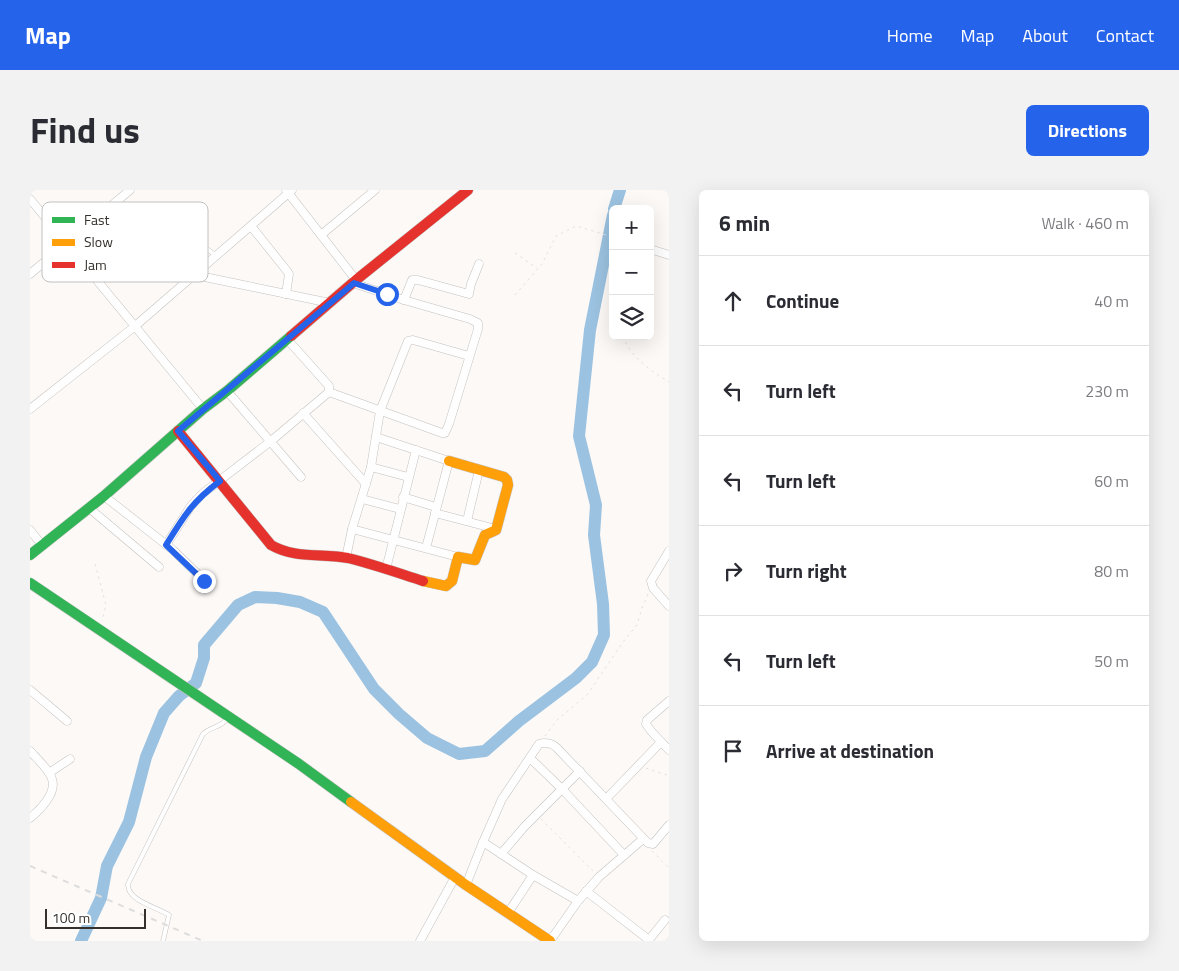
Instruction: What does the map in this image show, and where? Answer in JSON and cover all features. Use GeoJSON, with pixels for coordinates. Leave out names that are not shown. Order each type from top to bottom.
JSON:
{"type":"FeatureCollection","features":[{"type":"Feature","properties":{"kind":"street"},"geometry":{"type":"LineString","coordinates":[[116,202],[130,190]]}},
{"type":"Feature","properties":{"kind":"street"},"geometry":{"type":"LineString","coordinates":[[321,235],[375,190]]}},
{"type":"Feature","properties":{"kind":"street"},"geometry":{"type":"LineString","coordinates":[[30,555],[104,496],[287,339],[468,190]]}},
{"type":"Feature","properties":{"kind":"street"},"geometry":{"type":"LineString","coordinates":[[208,264],[289,191],[355,282],[404,300],[475,320],[478,325],[445,432],[442,433],[329,392]]}},
{"type":"Feature","properties":{"kind":"street"},"geometry":{"type":"LineString","coordinates":[[30,199],[42,214]]}},
{"type":"Feature","properties":{"kind":"street"},"geometry":{"type":"LineString","coordinates":[[251,226],[288,271],[286,294]]}},
{"type":"Feature","properties":{"kind":"street"},"geometry":{"type":"LineString","coordinates":[[653,250],[669,255]]}},
{"type":"Feature","properties":{"kind":"street"},"geometry":{"type":"LineString","coordinates":[[30,274],[42,264]]}},
{"type":"Feature","properties":{"kind":"street"},"geometry":{"type":"LineString","coordinates":[[404,300],[412,280],[469,294],[479,264]]}},
{"type":"Feature","properties":{"kind":"street"},"geometry":{"type":"LineString","coordinates":[[208,278],[330,303]]}},
{"type":"Feature","properties":{"kind":"street"},"geometry":{"type":"LineString","coordinates":[[98,282],[203,410]]}},
{"type":"Feature","properties":{"kind":"street"},"geometry":{"type":"LineString","coordinates":[[30,409],[187,282]]}},
{"type":"Feature","properties":{"kind":"street"},"geometry":{"type":"LineString","coordinates":[[287,339],[328,386],[329,392]]}},
{"type":"Feature","properties":{"kind":"street"},"geometry":{"type":"LineString","coordinates":[[346,558],[352,529],[371,467],[380,411],[408,341],[413,340],[469,356]]}},
{"type":"Feature","properties":{"kind":"street"},"geometry":{"type":"LineString","coordinates":[[227,391],[301,477]]}},
{"type":"Feature","properties":{"kind":"street"},"geometry":{"type":"LineString","coordinates":[[166,545],[191,506],[202,494],[271,441],[329,392]]}},
{"type":"Feature","properties":{"kind":"street"},"geometry":{"type":"LineString","coordinates":[[303,413],[366,484]]}},
{"type":"Feature","properties":{"kind":"street"},"geometry":{"type":"LineString","coordinates":[[178,431],[276,548],[301,555],[346,558],[446,586],[452,581],[458,557]]}},
{"type":"Feature","properties":{"kind":"street"},"geometry":{"type":"LineString","coordinates":[[352,529],[392,541],[475,560],[480,552],[484,537],[496,529],[507,490],[507,480],[376,437]]}},
{"type":"Feature","properties":{"kind":"street"},"geometry":{"type":"LineString","coordinates":[[386,569],[416,450]]}},
{"type":"Feature","properties":{"kind":"street"},"geometry":{"type":"LineString","coordinates":[[426,548],[449,461]]}},
{"type":"Feature","properties":{"kind":"street"},"geometry":{"type":"LineString","coordinates":[[371,467],[408,477]]}},
{"type":"Feature","properties":{"kind":"street"},"geometry":{"type":"LineString","coordinates":[[467,521],[479,470]]}},
{"type":"Feature","properties":{"kind":"street"},"geometry":{"type":"LineString","coordinates":[[104,496],[166,545],[204,581]]}},
{"type":"Feature","properties":{"kind":"street"},"geometry":{"type":"LineString","coordinates":[[403,497],[467,521],[496,529]]}},
{"type":"Feature","properties":{"kind":"street"},"geometry":{"type":"LineString","coordinates":[[362,499],[400,509]]}},
{"type":"Feature","properties":{"kind":"street"},"geometry":{"type":"LineString","coordinates":[[89,508],[159,567]]}},
{"type":"Feature","properties":{"kind":"street"},"geometry":{"type":"LineString","coordinates":[[30,530],[42,545]]}},
{"type":"Feature","properties":{"kind":"street"},"geometry":{"type":"LineString","coordinates":[[669,551],[652,577],[652,587],[669,606]]}},
{"type":"Feature","properties":{"kind":"street"},"geometry":{"type":"LineString","coordinates":[[30,583],[299,764],[466,885],[550,941],[586,891],[599,877],[643,839]]}},
{"type":"Feature","properties":{"kind":"street"},"geometry":{"type":"LineString","coordinates":[[30,690],[68,720]]}},
{"type":"Feature","properties":{"kind":"street"},"geometry":{"type":"LineString","coordinates":[[669,701],[647,720],[646,724],[669,750]]}},
{"type":"Feature","properties":{"kind":"street"},"geometry":{"type":"LineString","coordinates":[[606,799],[661,742]]}},
{"type":"Feature","properties":{"kind":"street"},"geometry":{"type":"LineString","coordinates":[[466,885],[482,842],[502,799],[538,744],[546,743],[555,746],[648,844],[653,844],[669,825]]}},
{"type":"Feature","properties":{"kind":"street"},"geometry":{"type":"LineString","coordinates":[[30,751],[52,778],[52,789],[40,810],[30,818]]}},
{"type":"Feature","properties":{"kind":"street"},"geometry":{"type":"LineString","coordinates":[[530,758],[562,788],[624,855]]}},
{"type":"Feature","properties":{"kind":"street"},"geometry":{"type":"LineString","coordinates":[[49,773],[70,759]]}},
{"type":"Feature","properties":{"kind":"street"},"geometry":{"type":"LineString","coordinates":[[501,854],[536,814],[580,771]]}},
{"type":"Feature","properties":{"kind":"street"},"geometry":{"type":"LineString","coordinates":[[482,842],[578,901]]}},
{"type":"Feature","properties":{"kind":"street"},"geometry":{"type":"LineString","coordinates":[[508,912],[533,875]]}},
{"type":"Feature","properties":{"kind":"street"},"geometry":{"type":"LineString","coordinates":[[420,941],[455,876]]}},
{"type":"Feature","properties":{"kind":"street"},"geometry":{"type":"LineString","coordinates":[[586,891],[649,941],[665,920]]}},
{"type":"Feature","properties":{"kind":"lane"},"geometry":{"type":"LineString","coordinates":[[208,250],[217,256]]}},
{"type":"Feature","properties":{"kind":"lane"},"geometry":{"type":"LineString","coordinates":[[163,941],[169,916],[131,896],[127,888],[128,884],[203,734],[223,724],[228,718]]}},
{"type":"Feature","properties":{"kind":"path"},"geometry":{"type":"LineString","coordinates":[[515,295],[542,264],[556,236],[576,226],[609,236]]}},
{"type":"Feature","properties":{"kind":"path"},"geometry":{"type":"LineString","coordinates":[[515,253],[537,269]]}},
{"type":"Feature","properties":{"kind":"path"},"geometry":{"type":"LineString","coordinates":[[624,340],[626,346],[637,359],[669,382]]}},
{"type":"Feature","properties":{"kind":"path"},"geometry":{"type":"LineString","coordinates":[[95,564],[106,605],[100,631]]}},
{"type":"Feature","properties":{"kind":"path"},"geometry":{"type":"LineString","coordinates":[[538,744],[557,720],[587,696],[623,642],[637,625],[642,608],[652,587]]}},
{"type":"Feature","properties":{"kind":"path"},"geometry":{"type":"LineString","coordinates":[[638,765],[669,776]]}},
{"type":"Feature","properties":{"kind":"path"},"geometry":{"type":"LineString","coordinates":[[536,814],[599,877]]}},
{"type":"Feature","properties":{"kind":"path"},"geometry":{"type":"LineString","coordinates":[[652,850],[669,868]]}},
{"type":"Feature","properties":{"kind":"waterway"},"geometry":{"type":"LineString","coordinates":[[615,205],[620,190]]}},
{"type":"Feature","properties":{"kind":"waterway"},"geometry":{"type":"LineString","coordinates":[[81,941],[101,898],[107,866],[129,822],[146,757],[164,713],[179,696],[196,683],[204,658],[204,645],[238,605],[255,597],[277,598],[300,602],[323,612],[374,689],[427,738],[459,754],[485,751],[519,721],[576,678],[592,662],[604,635],[603,604],[594,535],[596,505],[579,436],[590,330],[609,235]]}},
{"type":"Feature","properties":{"kind":"railway"},"geometry":{"type":"LineString","coordinates":[[30,866],[203,941]]}},
{"type":"Feature","properties":{"kind":"traffic: fast"},"geometry":{"type":"LineString","coordinates":[[30,555],[104,496],[203,409],[291,336]]}},
{"type":"Feature","properties":{"kind":"traffic: fast"},"geometry":{"type":"LineString","coordinates":[[30,583],[299,764],[351,802]]}},
{"type":"Feature","properties":{"kind":"traffic: slow"},"geometry":{"type":"LineString","coordinates":[[423,581],[446,586],[452,581],[458,557],[475,560],[485,535],[496,530],[508,485],[504,477],[449,461]]}},
{"type":"Feature","properties":{"kind":"traffic: slow"},"geometry":{"type":"LineString","coordinates":[[351,802],[466,885],[550,941]]}},
{"type":"Feature","properties":{"kind":"traffic: jam"},"geometry":{"type":"LineString","coordinates":[[291,336],[356,280],[468,190]]}},
{"type":"Feature","properties":{"kind":"traffic: jam"},"geometry":{"type":"LineString","coordinates":[[178,431],[271,545],[299,554],[348,558],[423,581]]}},
{"type":"Feature","properties":{"kind":"route"},"geometry":{"type":"LineString","coordinates":[[204,581],[166,545],[191,506],[202,494],[220,481],[178,431],[354,283],[387,294]]}}]}
